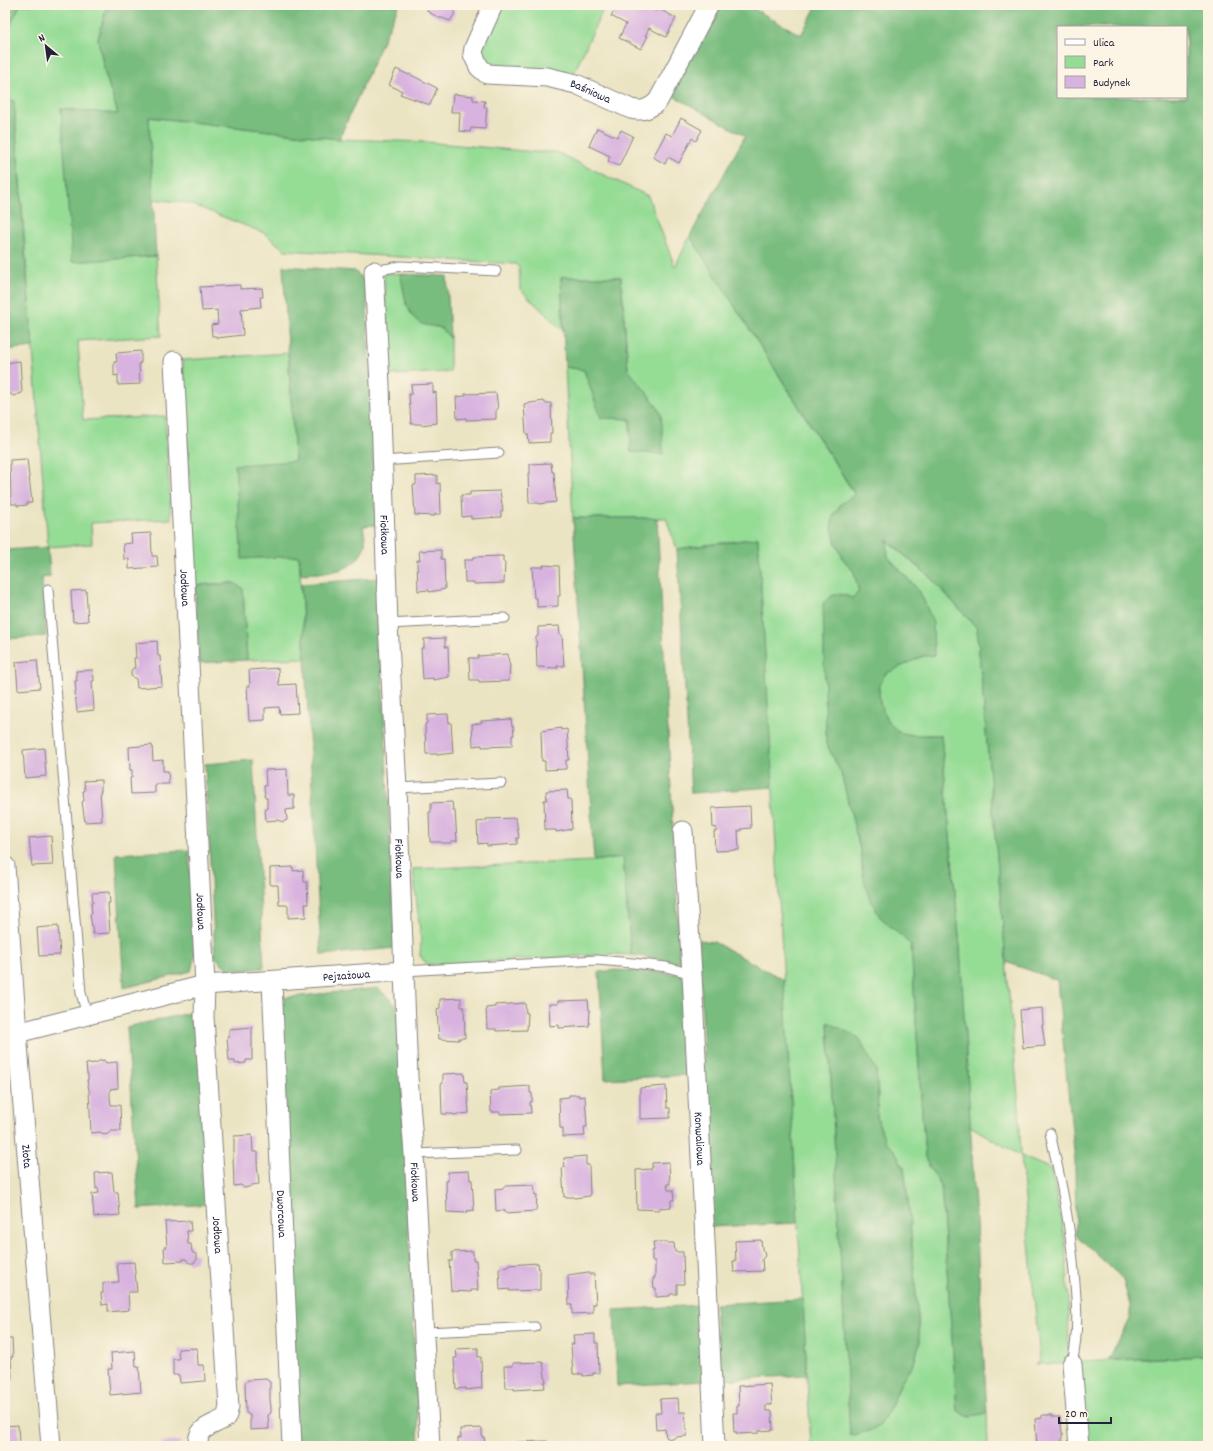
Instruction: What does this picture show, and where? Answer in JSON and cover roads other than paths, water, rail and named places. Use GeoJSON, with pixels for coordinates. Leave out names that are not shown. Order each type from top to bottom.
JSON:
{"type":"FeatureCollection","features":[{"type":"Feature","properties":{"kind":"street","name":"Baśniowa"},"geometry":{"type":"LineString","coordinates":[[493,5],[474,48],[473,54],[479,67],[487,74],[547,77],[576,84],[631,109],[637,110],[651,107],[658,101],[709,5]]}},
{"type":"Feature","properties":{"kind":"street","name":"Fiołkowa"},"geometry":{"type":"LineString","coordinates":[[374,271],[408,1077],[425,1332],[430,1446]]}},
{"type":"Feature","properties":{"kind":"street","name":"Jodłowa"},"geometry":{"type":"LineString","coordinates":[[174,361],[205,985],[204,1016],[229,1407],[224,1418],[200,1432],[197,1439],[198,1446]]}},
{"type":"Feature","properties":{"kind":"street","name":"Konwaliowa"},"geometry":{"type":"LineString","coordinates":[[682,831],[692,974],[715,1446]]}},
{"type":"Feature","properties":{"kind":"street","name":"Złota"},"geometry":{"type":"LineString","coordinates":[[5,866],[11,1035],[51,1446]]}},
{"type":"Feature","properties":{"kind":"street","name":"Pejzażowa"},"geometry":{"type":"LineString","coordinates":[[11,1035],[205,985],[404,971]]}},
{"type":"Feature","properties":{"kind":"street","name":"Dworcowa"},"geometry":{"type":"LineString","coordinates":[[272,981],[292,1446]]}},
{"type":"Feature","properties":{"kind":"street"},"geometry":{"type":"LineString","coordinates":[[1072,1364],[1078,1446]]}},
{"type":"Feature","properties":{"kind":"lane"},"geometry":{"type":"LineString","coordinates":[[374,271],[401,266],[496,271]]}},
{"type":"Feature","properties":{"kind":"lane"},"geometry":{"type":"LineString","coordinates":[[382,461],[499,454]]}},
{"type":"Feature","properties":{"kind":"lane"},"geometry":{"type":"LineString","coordinates":[[48,589],[81,993],[86,1015]]}},
{"type":"Feature","properties":{"kind":"lane"},"geometry":{"type":"LineString","coordinates":[[388,624],[504,618]]}},
{"type":"Feature","properties":{"kind":"lane"},"geometry":{"type":"LineString","coordinates":[[397,788],[501,783]]}},
{"type":"Feature","properties":{"kind":"lane","name":"Pejzażowa"},"geometry":{"type":"LineString","coordinates":[[404,971],[596,960],[666,967],[692,974]]}},
{"type":"Feature","properties":{"kind":"lane"},"geometry":{"type":"LineString","coordinates":[[1050,1133],[1062,1185],[1070,1232],[1077,1306],[1077,1332],[1072,1364]]}},
{"type":"Feature","properties":{"kind":"lane"},"geometry":{"type":"LineString","coordinates":[[414,1154],[517,1150]]}},
{"type":"Feature","properties":{"kind":"lane"},"geometry":{"type":"LineString","coordinates":[[425,1332],[535,1327]]}}]}
